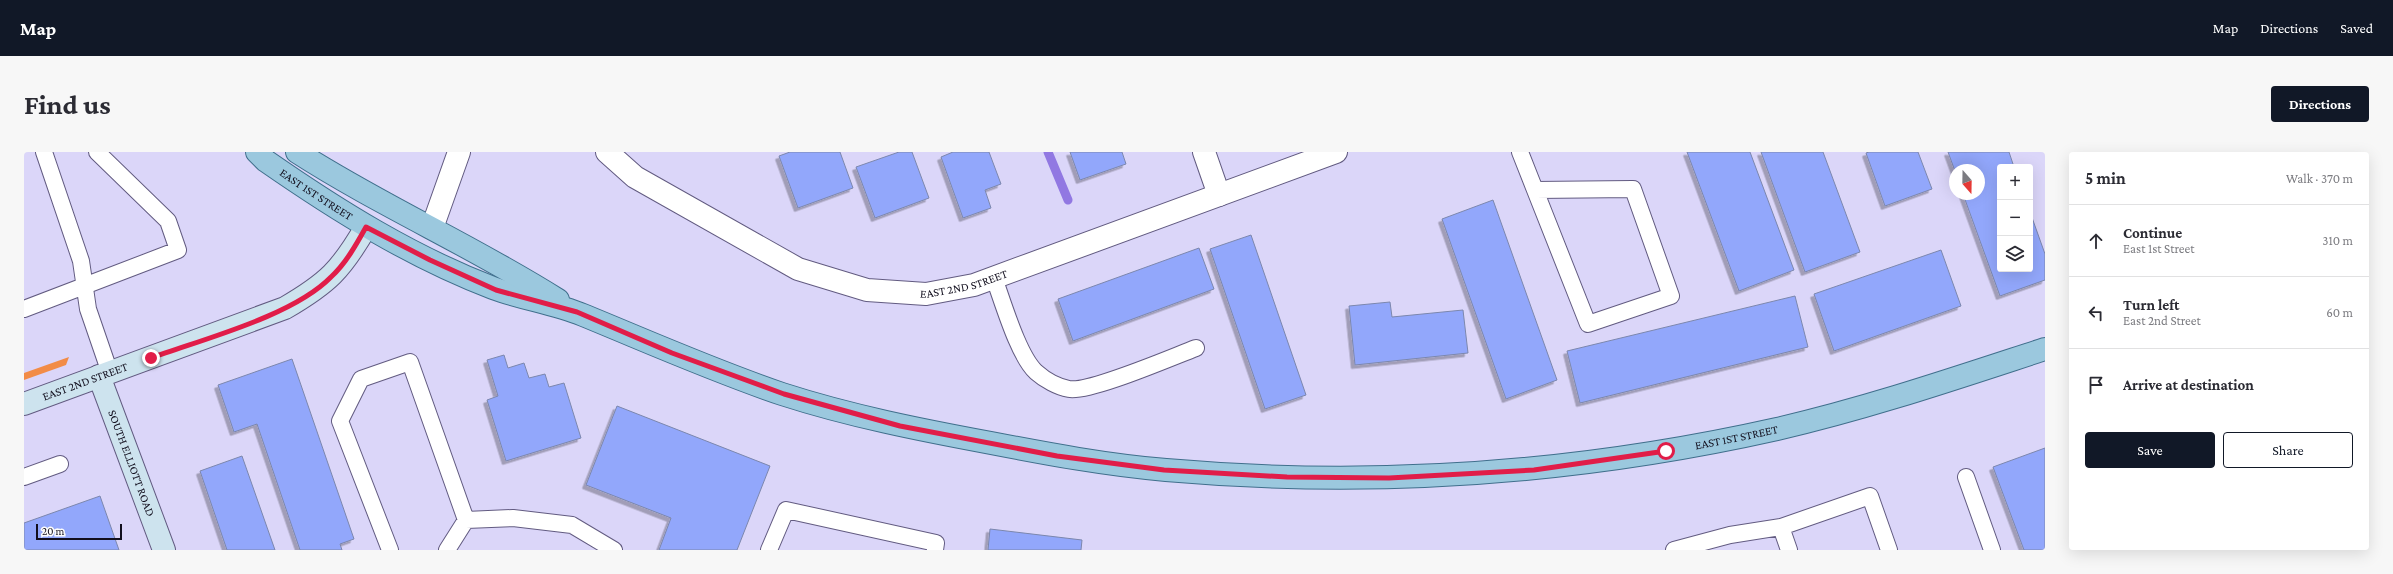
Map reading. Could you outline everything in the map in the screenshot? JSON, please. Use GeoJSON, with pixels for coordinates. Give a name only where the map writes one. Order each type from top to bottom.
{"type":"FeatureCollection","features":[{"type":"Feature","properties":{"kind":"main road","name":"EAST 1ST STREET"},"geometry":{"type":"LineString","coordinates":[[257,152],[272,166],[366,227],[430,260],[496,290],[577,312],[672,353],[784,394],[900,426],[1057,456],[1148,468],[1287,477],[1389,478],[1534,470],[1666,451],[1778,428],[1904,396],[2045,349]]}},
{"type":"Feature","properties":{"kind":"main road","name":"EAST 1ST STREET"},"geometry":{"type":"LineString","coordinates":[[297,152],[380,202],[508,268],[577,312]]}},
{"type":"Feature","properties":{"kind":"street"},"geometry":{"type":"LineString","coordinates":[[432,228],[459,152]]}},
{"type":"Feature","properties":{"kind":"street","name":"EAST 2ND STREET"},"geometry":{"type":"LineString","coordinates":[[607,152],[635,177],[798,269],[867,290],[926,294],[974,285],[1336,152]]}},
{"type":"Feature","properties":{"kind":"street"},"geometry":{"type":"LineString","coordinates":[[1204,152],[1219,195]]}},
{"type":"Feature","properties":{"kind":"street","name":"EAST 2ND STREET"},"geometry":{"type":"LineString","coordinates":[[24,404],[261,318],[297,301],[331,278],[348,256],[366,227]]}},
{"type":"Feature","properties":{"kind":"street","name":"SOUTH ELLIOTT ROAD"},"geometry":{"type":"LineString","coordinates":[[105,374],[164,550]]}},
{"type":"Feature","properties":{"kind":"lane"},"geometry":{"type":"LineString","coordinates":[[44,152],[81,261],[88,309],[105,374]]}},
{"type":"Feature","properties":{"kind":"lane"},"geometry":{"type":"LineString","coordinates":[[24,309],[178,250],[168,221],[97,152]]}},
{"type":"Feature","properties":{"kind":"lane"},"geometry":{"type":"LineString","coordinates":[[1520,152],[1535,190],[1588,324],[1671,296],[1633,189],[1535,190]]}},
{"type":"Feature","properties":{"kind":"lane"},"geometry":{"type":"LineString","coordinates":[[994,278],[1020,345],[1036,372],[1052,383],[1069,390],[1091,388],[1196,348]]}},
{"type":"Feature","properties":{"kind":"lane"},"geometry":{"type":"LineString","coordinates":[[390,550],[340,421],[361,379],[410,362],[466,520]]}},
{"type":"Feature","properties":{"kind":"lane"},"geometry":{"type":"LineString","coordinates":[[24,477],[60,464]]}},
{"type":"Feature","properties":{"kind":"lane"},"geometry":{"type":"LineString","coordinates":[[1966,477],[1992,550]]}},
{"type":"Feature","properties":{"kind":"lane"},"geometry":{"type":"LineString","coordinates":[[1674,550],[1730,535],[1781,527],[1870,496],[1889,550]]}},
{"type":"Feature","properties":{"kind":"lane"},"geometry":{"type":"LineString","coordinates":[[769,550],[786,510],[936,542],[935,550]]}},
{"type":"Feature","properties":{"kind":"lane"},"geometry":{"type":"LineString","coordinates":[[466,520],[513,518],[572,525],[614,550]]}},
{"type":"Feature","properties":{"kind":"lane"},"geometry":{"type":"LineString","coordinates":[[447,550],[466,520]]}},
{"type":"Feature","properties":{"kind":"lane"},"geometry":{"type":"LineString","coordinates":[[1781,527],[1789,550]]}},
{"type":"Feature","properties":{"kind":"shaded area"},"geometry":{"type":"Polygon","coordinates":[[[69,357],[66,365],[24,380],[24,373],[69,357]]]}},
{"type":"Feature","properties":{"kind":"building"},"geometry":{"type":"Polygon","coordinates":[[[790,152],[840,152],[853,188],[798,208],[779,156],[790,152]]]}},
{"type":"Feature","properties":{"kind":"building"},"geometry":{"type":"Polygon","coordinates":[[[899,152],[912,152],[929,198],[875,218],[856,167],[899,152]]]}},
{"type":"Feature","properties":{"kind":"building"},"geometry":{"type":"Polygon","coordinates":[[[953,152],[989,152],[1001,184],[985,190],[991,208],[963,218],[941,157],[953,152]]]}},
{"type":"Feature","properties":{"kind":"building"},"geometry":{"type":"Polygon","coordinates":[[[1070,152],[1122,152],[1126,164],[1080,180],[1070,152]]]}},
{"type":"Feature","properties":{"kind":"building"},"geometry":{"type":"Polygon","coordinates":[[[1687,152],[1750,152],[1794,270],[1739,291],[1687,152]]]}},
{"type":"Feature","properties":{"kind":"building"},"geometry":{"type":"Polygon","coordinates":[[[1761,152],[1823,152],[1860,252],[1805,272],[1761,152]]]}},
{"type":"Feature","properties":{"kind":"building"},"geometry":{"type":"Polygon","coordinates":[[[1918,152],[1932,189],[1885,206],[1866,153],[1918,152]]]}},
{"type":"Feature","properties":{"kind":"building"},"geometry":{"type":"Polygon","coordinates":[[[1948,152],[2009,152],[2013,164],[1997,164],[1997,272],[2033,272],[2033,220],[2045,254],[2045,280],[2000,296],[1965,200],[1985,200],[1985,164],[1952,164],[1948,152]]]}},
{"type":"Feature","properties":{"kind":"building"},"geometry":{"type":"Polygon","coordinates":[[[1493,200],[1557,380],[1506,399],[1442,219],[1493,200]]]}},
{"type":"Feature","properties":{"kind":"building"},"geometry":{"type":"Polygon","coordinates":[[[1251,235],[1306,395],[1265,409],[1210,249],[1251,235]]]}},
{"type":"Feature","properties":{"kind":"building"},"geometry":{"type":"Polygon","coordinates":[[[1199,248],[1214,289],[1073,341],[1058,299],[1199,248]]]}},
{"type":"Feature","properties":{"kind":"building"},"geometry":{"type":"Polygon","coordinates":[[[1941,250],[1961,306],[1834,351],[1814,294],[1941,250]]]}},
{"type":"Feature","properties":{"kind":"building"},"geometry":{"type":"Polygon","coordinates":[[[1795,296],[1808,347],[1580,403],[1567,351],[1795,296]]]}},
{"type":"Feature","properties":{"kind":"building"},"geometry":{"type":"Polygon","coordinates":[[[1390,302],[1392,317],[1463,310],[1468,353],[1355,365],[1349,306],[1390,302]]]}},
{"type":"Feature","properties":{"kind":"building"},"geometry":{"type":"Polygon","coordinates":[[[504,355],[508,368],[524,363],[529,378],[545,374],[549,387],[564,383],[581,438],[506,461],[487,400],[498,396],[487,360],[504,355]]]}},
{"type":"Feature","properties":{"kind":"building"},"geometry":{"type":"Polygon","coordinates":[[[292,359],[354,539],[340,544],[342,550],[300,550],[257,424],[234,432],[218,385],[292,359]]]}},
{"type":"Feature","properties":{"kind":"building"},"geometry":{"type":"Polygon","coordinates":[[[617,406],[770,466],[737,550],[659,550],[671,518],[586,485],[617,406]]]}},
{"type":"Feature","properties":{"kind":"building"},"geometry":{"type":"Polygon","coordinates":[[[2045,448],[2045,550],[2024,550],[1993,467],[2045,448]]]}},
{"type":"Feature","properties":{"kind":"building"},"geometry":{"type":"Polygon","coordinates":[[[242,456],[275,550],[227,550],[200,471],[242,456]]]}},
{"type":"Feature","properties":{"kind":"building"},"geometry":{"type":"Polygon","coordinates":[[[100,496],[119,550],[24,550],[24,523],[100,496]]]}},
{"type":"Feature","properties":{"kind":"building"},"geometry":{"type":"Polygon","coordinates":[[[990,529],[1082,540],[1081,550],[988,550],[990,529]]]}},
{"type":"Feature","properties":{"kind":"waterway"},"geometry":{"type":"LineString","coordinates":[[1048,152],[1068,200]]}},
{"type":"Feature","properties":{"kind":"route"},"geometry":{"type":"LineString","coordinates":[[151,358],[261,318],[285,308],[310,294],[331,278],[348,256],[366,227],[430,260],[496,290],[577,312],[672,353],[784,394],[900,426],[1057,456],[1164,470],[1287,477],[1389,478],[1534,470],[1666,451]]}}]}
